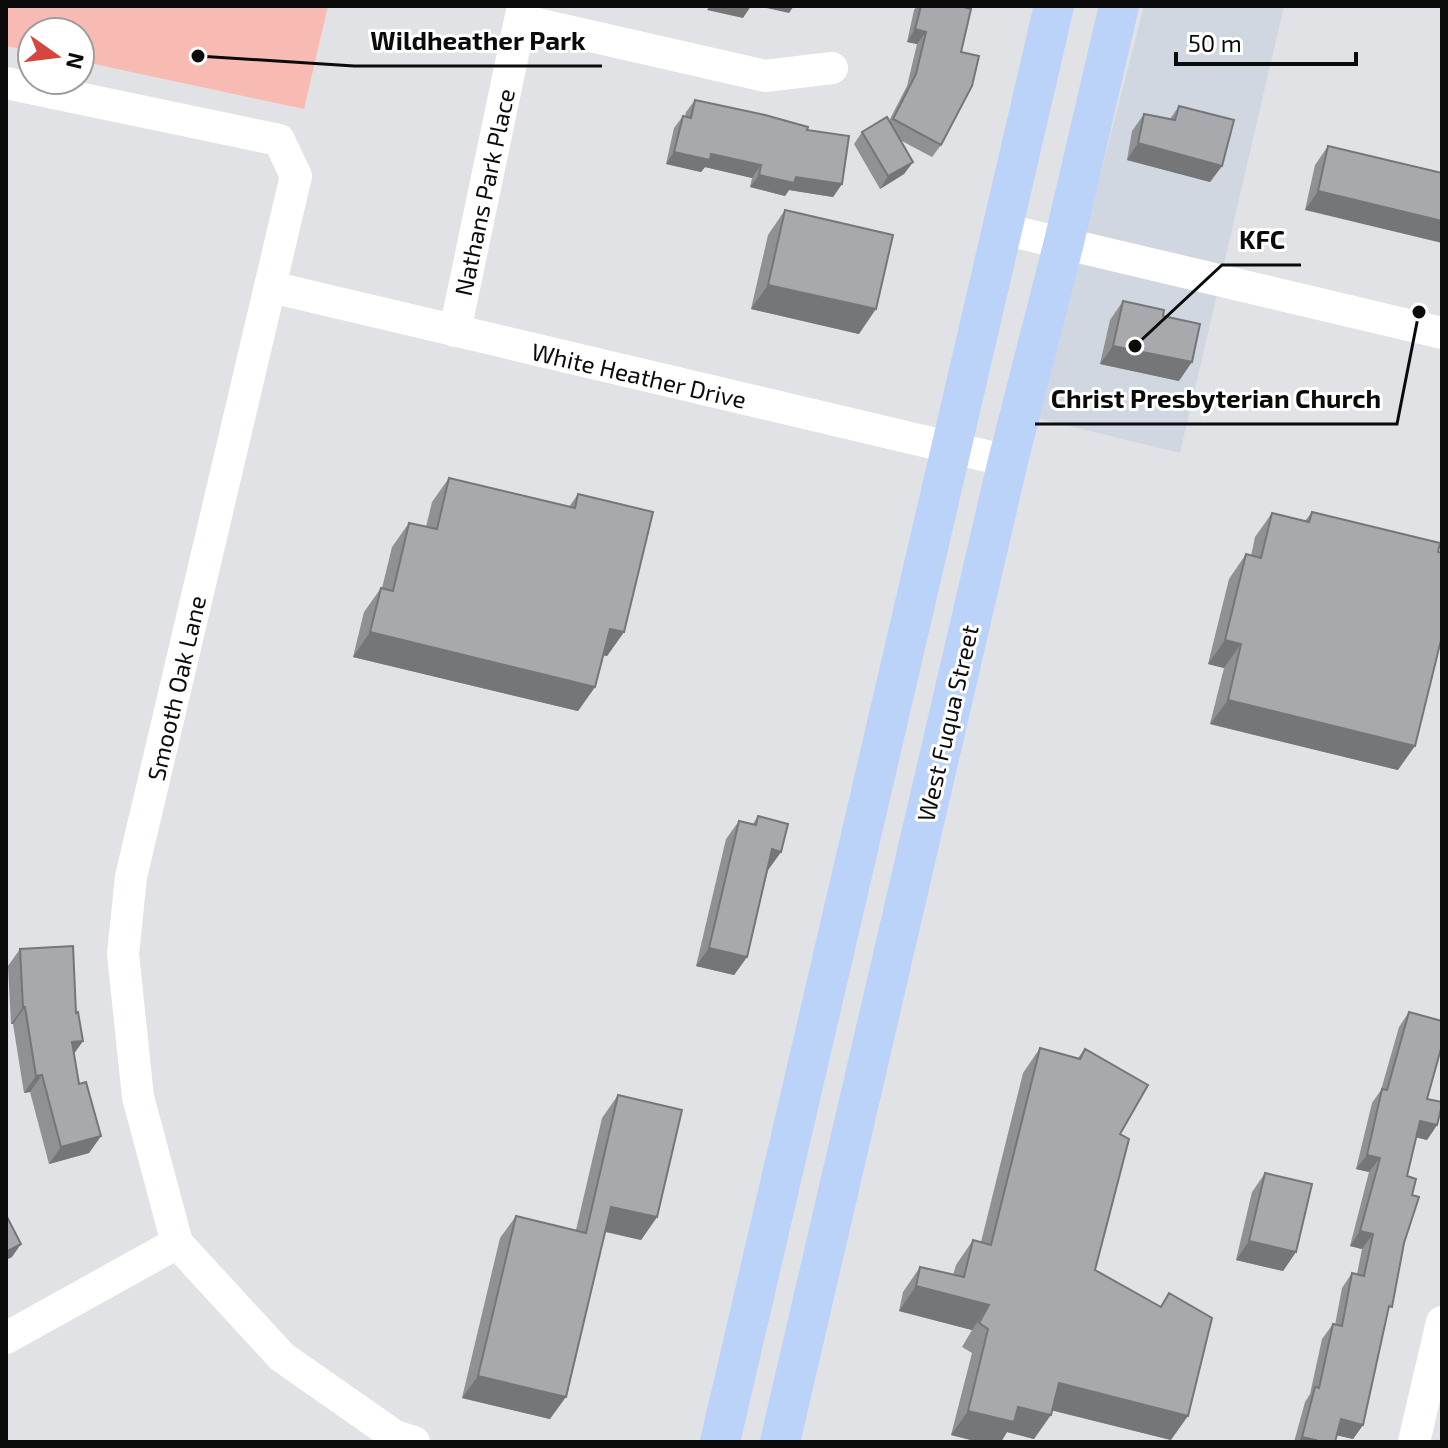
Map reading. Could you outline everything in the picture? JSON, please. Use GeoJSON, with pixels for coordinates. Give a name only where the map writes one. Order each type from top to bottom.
{"type":"FeatureCollection","features":[{"type":"Feature","properties":{"kind":"main road"},"geometry":{"type":"LineString","coordinates":[[720,1442],[1054,6]]}},
{"type":"Feature","properties":{"kind":"main road","name":"West Fuqua Street"},"geometry":{"type":"LineString","coordinates":[[780,1442],[1008,461],[1064,242],[1119,6]]}},
{"type":"Feature","properties":{"kind":"main road"},"geometry":{"type":"LineString","coordinates":[[878,761],[935,773]]}},
{"type":"Feature","properties":{"kind":"main road"},"geometry":{"type":"LineString","coordinates":[[789,1149],[847,1160]]}},
{"type":"Feature","properties":{"kind":"street"},"geometry":{"type":"LineString","coordinates":[[522,13],[765,76],[832,68]]}},
{"type":"Feature","properties":{"kind":"street","name":"Nathans Park Place"},"geometry":{"type":"LineString","coordinates":[[455,331],[522,13]]}},
{"type":"Feature","properties":{"kind":"street","name":"Smooth Oak Lane"},"geometry":{"type":"LineString","coordinates":[[6,83],[279,140],[296,176],[131,877],[123,954],[138,1097],[177,1243]]}},
{"type":"Feature","properties":{"kind":"street"},"geometry":{"type":"LineString","coordinates":[[1003,229],[1442,333]]}},
{"type":"Feature","properties":{"kind":"street","name":"White Heather Drive"},"geometry":{"type":"LineString","coordinates":[[271,287],[1008,461]]}},
{"type":"Feature","properties":{"kind":"street"},"geometry":{"type":"LineString","coordinates":[[6,1338],[177,1243],[282,1357],[395,1436],[414,1442]]}},
{"type":"Feature","properties":{"kind":"street"},"geometry":{"type":"LineString","coordinates":[[1414,1442],[1442,1322]]}},
{"type":"Feature","properties":{"kind":"shaded area"},"geometry":{"type":"Polygon","coordinates":[[[6,6],[328,6],[304,109],[96,64],[96,16],[16,16],[16,48],[6,46],[6,6]]]}},
{"type":"Feature","properties":{"kind":"shaded area"},"geometry":{"type":"Polygon","coordinates":[[[1144,6],[1284,6],[1180,453],[1037,418],[1144,6]]]}},
{"type":"Feature","properties":{"kind":"building"},"geometry":{"type":"Polygon","coordinates":[[[921,6],[971,9],[961,52],[979,56],[972,86],[941,145],[893,119],[916,74],[926,32],[915,29],[921,6]]]}},
{"type":"Feature","properties":{"kind":"building"},"geometry":{"type":"Polygon","coordinates":[[[695,100],[765,115],[808,127],[807,130],[849,136],[842,184],[796,177],[794,183],[759,175],[761,165],[711,154],[710,160],[674,152],[683,116],[691,118],[695,100]]]}},
{"type":"Feature","properties":{"kind":"building"},"geometry":{"type":"Polygon","coordinates":[[[1179,106],[1234,120],[1222,166],[1138,143],[1144,114],[1175,120],[1179,106]]]}},
{"type":"Feature","properties":{"kind":"building"},"geometry":{"type":"Polygon","coordinates":[[[887,117],[913,162],[888,176],[862,132],[887,117]]]}},
{"type":"Feature","properties":{"kind":"building"},"geometry":{"type":"Polygon","coordinates":[[[1328,146],[1442,173],[1442,221],[1318,191],[1328,146]]]}},
{"type":"Feature","properties":{"kind":"building"},"geometry":{"type":"Polygon","coordinates":[[[785,210],[893,235],[876,309],[768,285],[785,210]]]}},
{"type":"Feature","properties":{"kind":"building"},"geometry":{"type":"Polygon","coordinates":[[[1123,301],[1164,310],[1163,316],[1200,324],[1192,362],[1113,346],[1123,301]]]}},
{"type":"Feature","properties":{"kind":"building"},"geometry":{"type":"Polygon","coordinates":[[[449,478],[575,508],[578,494],[653,512],[624,632],[610,629],[595,687],[370,632],[381,588],[393,591],[409,523],[437,529],[449,478]]]}},
{"type":"Feature","properties":{"kind":"building"},"geometry":{"type":"Polygon","coordinates":[[[1312,512],[1440,543],[1442,636],[1415,746],[1228,700],[1241,644],[1225,640],[1246,554],[1261,558],[1272,513],[1309,522],[1312,512]]]}},
{"type":"Feature","properties":{"kind":"building"},"geometry":{"type":"Polygon","coordinates":[[[758,816],[788,824],[781,852],[772,849],[747,957],[709,948],[739,821],[756,825],[758,816]]]}},
{"type":"Feature","properties":{"kind":"building"},"geometry":{"type":"Polygon","coordinates":[[[73,946],[76,1013],[83,1041],[72,1042],[79,1084],[86,1082],[101,1136],[61,1147],[42,1075],[36,1076],[23,1007],[20,949],[73,946]]]}},
{"type":"Feature","properties":{"kind":"building"},"geometry":{"type":"Polygon","coordinates":[[[1409,1012],[1442,1021],[1442,1045],[1427,1099],[1442,1102],[1442,1105],[1437,1125],[1420,1121],[1407,1176],[1416,1179],[1412,1195],[1419,1197],[1404,1243],[1363,1425],[1341,1419],[1335,1442],[1316,1442],[1302,1437],[1315,1387],[1319,1388],[1333,1324],[1342,1326],[1352,1273],[1364,1276],[1373,1234],[1360,1231],[1380,1158],[1367,1155],[1382,1089],[1387,1090],[1409,1012]]]}},
{"type":"Feature","properties":{"kind":"building"},"geometry":{"type":"Polygon","coordinates":[[[1040,1048],[1080,1059],[1085,1049],[1148,1085],[1120,1134],[1129,1139],[1095,1270],[1161,1307],[1169,1293],[1212,1318],[1188,1416],[1059,1383],[1051,1415],[1018,1407],[1014,1422],[968,1411],[988,1329],[979,1323],[989,1305],[916,1286],[920,1267],[964,1277],[973,1240],[991,1245],[1040,1048]]]}},
{"type":"Feature","properties":{"kind":"building"},"geometry":{"type":"Polygon","coordinates":[[[618,1095],[682,1110],[657,1217],[611,1207],[566,1397],[478,1376],[516,1216],[586,1233],[618,1095]]]}},
{"type":"Feature","properties":{"kind":"building"},"geometry":{"type":"Polygon","coordinates":[[[1265,1173],[1312,1184],[1296,1252],[1249,1241],[1265,1173]]]}},
{"type":"Feature","properties":{"kind":"building"},"geometry":{"type":"Polygon","coordinates":[[[6,1215],[21,1244],[6,1252],[6,1215]]]}},
{"type":"Feature","properties":{"kind":"place","name":"Wildheather Park"},"geometry":{"type":"Point","coordinates":[198,56]}},
{"type":"Feature","properties":{"kind":"place","name":"Christ Presbyterian Church"},"geometry":{"type":"Point","coordinates":[1419,312]}},
{"type":"Feature","properties":{"kind":"place","name":"KFC"},"geometry":{"type":"Point","coordinates":[1135,346]}}]}
